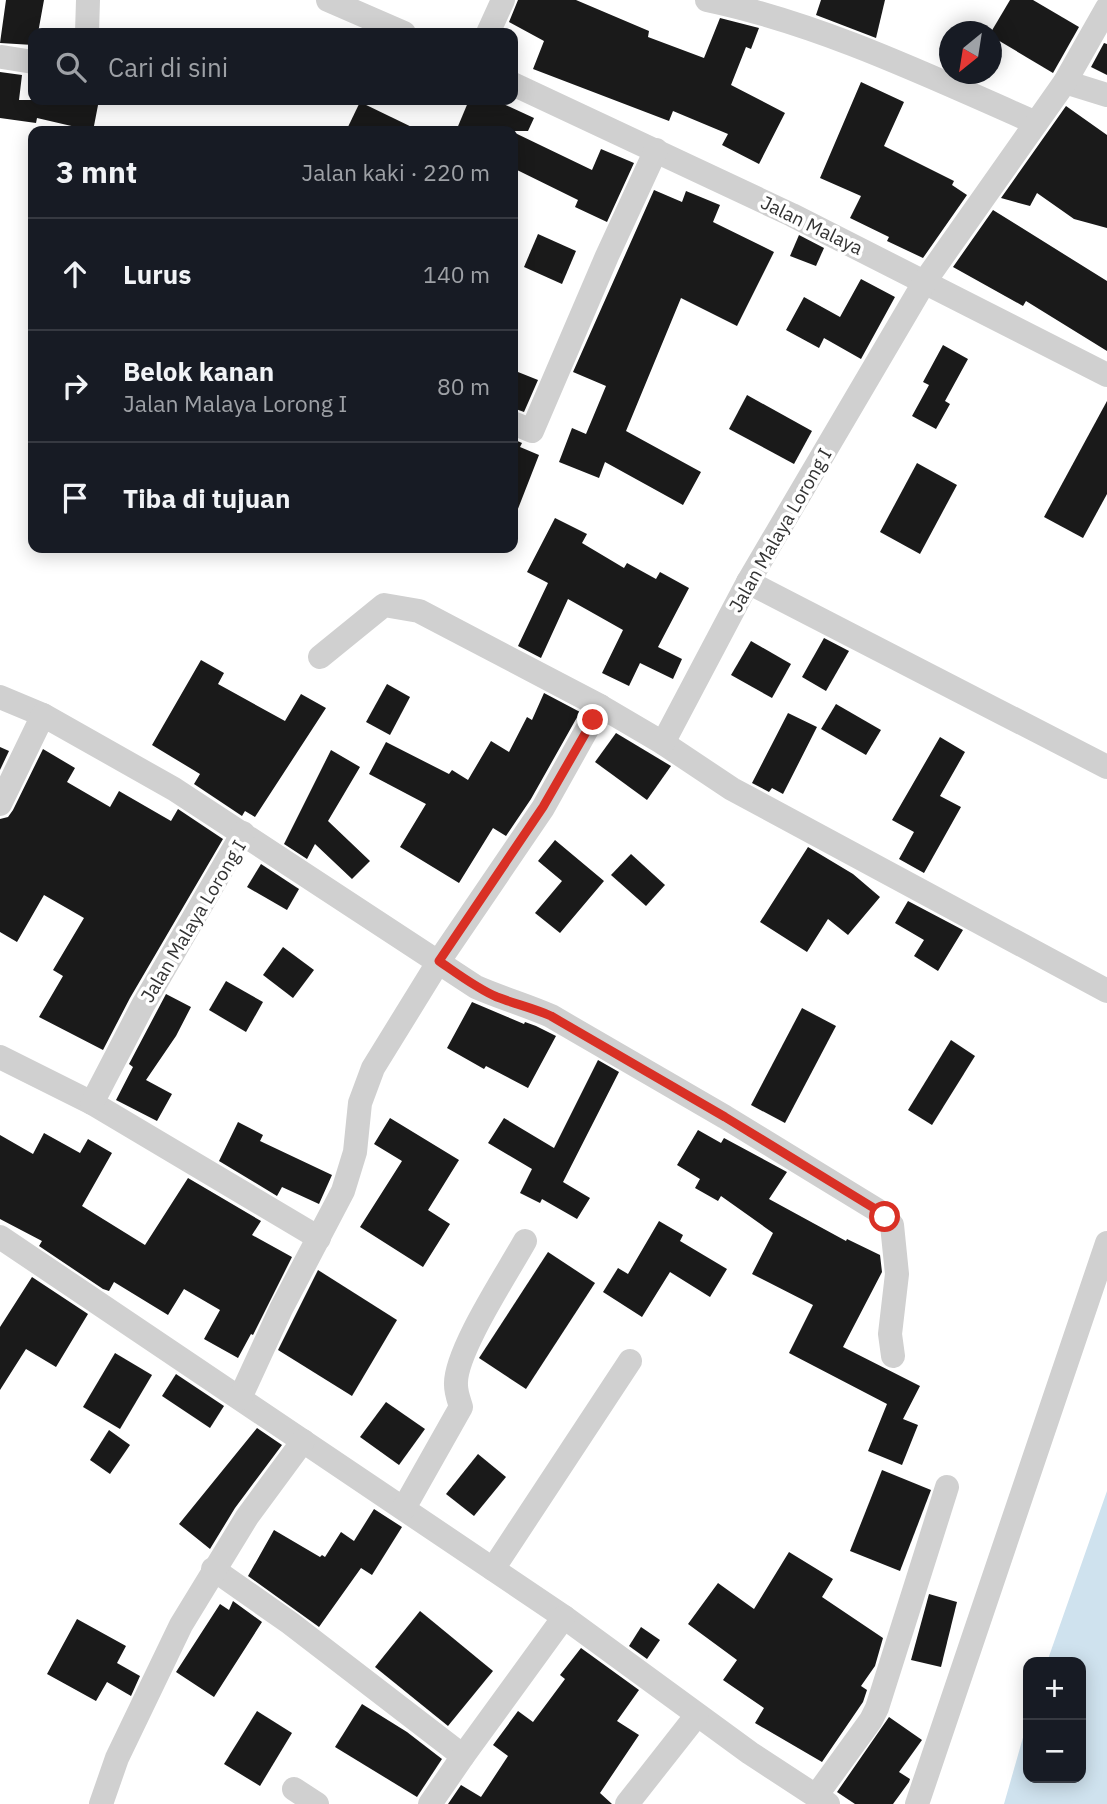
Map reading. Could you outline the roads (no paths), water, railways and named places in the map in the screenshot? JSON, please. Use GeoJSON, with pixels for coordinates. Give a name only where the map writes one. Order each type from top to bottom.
{"type":"FeatureCollection","features":[{"type":"Feature","properties":{"kind":"street"},"geometry":{"type":"LineString","coordinates":[[87,28],[88,0]]}},
{"type":"Feature","properties":{"kind":"street"},"geometry":{"type":"LineString","coordinates":[[328,0],[392,28]]}},
{"type":"Feature","properties":{"kind":"street"},"geometry":{"type":"LineString","coordinates":[[490,28],[503,0]]}},
{"type":"Feature","properties":{"kind":"street"},"geometry":{"type":"LineString","coordinates":[[707,0],[748,9],[802,26],[912,69],[1037,123]]}},
{"type":"Feature","properties":{"kind":"street","name":"Jalan Malaya Lorong I"},"geometry":{"type":"LineString","coordinates":[[663,743],[748,582],[925,281],[1065,82],[1107,8]]}},
{"type":"Feature","properties":{"kind":"street"},"geometry":{"type":"LineString","coordinates":[[2,57],[28,61]]}},
{"type":"Feature","properties":{"kind":"street"},"geometry":{"type":"LineString","coordinates":[[1065,82],[1107,95]]}},
{"type":"Feature","properties":{"kind":"street","name":"Jalan Malaya"},"geometry":{"type":"LineString","coordinates":[[518,86],[925,281],[1107,375]]}},
{"type":"Feature","properties":{"kind":"street"},"geometry":{"type":"LineString","coordinates":[[518,425],[533,430],[607,256],[656,150]]}},
{"type":"Feature","properties":{"kind":"street"},"geometry":{"type":"LineString","coordinates":[[748,582],[1107,767]]}},
{"type":"Feature","properties":{"kind":"street"},"geometry":{"type":"LineString","coordinates":[[320,657],[384,605],[419,611],[600,706],[663,743],[732,789],[1107,991]]}},
{"type":"Feature","properties":{"kind":"street"},"geometry":{"type":"LineString","coordinates":[[0,697],[43,715],[174,789],[243,833]]}},
{"type":"Feature","properties":{"kind":"street"},"geometry":{"type":"LineString","coordinates":[[240,1398],[281,1309],[343,1191],[355,1152],[360,1103],[373,1068],[439,961],[543,807],[600,706]]}},
{"type":"Feature","properties":{"kind":"street"},"geometry":{"type":"LineString","coordinates":[[0,804],[43,715]]}},
{"type":"Feature","properties":{"kind":"street","name":"Jalan Malaya Lorong I"},"geometry":{"type":"LineString","coordinates":[[92,1103],[143,1005],[243,833],[476,987],[551,1016],[725,1117],[877,1210],[892,1225],[897,1274],[890,1334],[893,1356]]}},
{"type":"Feature","properties":{"kind":"street"},"geometry":{"type":"LineString","coordinates":[[0,1057],[92,1103],[319,1238]]}},
{"type":"Feature","properties":{"kind":"street"},"geometry":{"type":"LineString","coordinates":[[0,1237],[494,1569],[750,1753],[822,1800],[877,1708],[947,1487]]}},
{"type":"Feature","properties":{"kind":"street"},"geometry":{"type":"LineString","coordinates":[[404,1508],[461,1407],[456,1385],[458,1372],[476,1326],[525,1241]]}},
{"type":"Feature","properties":{"kind":"street"},"geometry":{"type":"LineString","coordinates":[[918,1804],[1107,1243]]}},
{"type":"Feature","properties":{"kind":"street"},"geometry":{"type":"LineString","coordinates":[[494,1569],[630,1361]]}},
{"type":"Feature","properties":{"kind":"street"},"geometry":{"type":"LineString","coordinates":[[101,1804],[117,1758],[160,1665],[213,1569],[303,1441]]}},
{"type":"Feature","properties":{"kind":"street"},"geometry":{"type":"LineString","coordinates":[[213,1569],[290,1623],[463,1756]]}},
{"type":"Feature","properties":{"kind":"street"},"geometry":{"type":"LineString","coordinates":[[430,1804],[564,1617]]}},
{"type":"Feature","properties":{"kind":"street"},"geometry":{"type":"LineString","coordinates":[[627,1804],[697,1715]]}},
{"type":"Feature","properties":{"kind":"street"},"geometry":{"type":"LineString","coordinates":[[295,1789],[317,1804]]}},
{"type":"Feature","properties":{"kind":"water"},"geometry":{"type":"Polygon","coordinates":[[[1107,1491],[1107,1804],[1004,1804],[1023,1738],[1023,1783],[1086,1783],[1086,1657],[1049,1657],[1107,1491]]]}}]}
